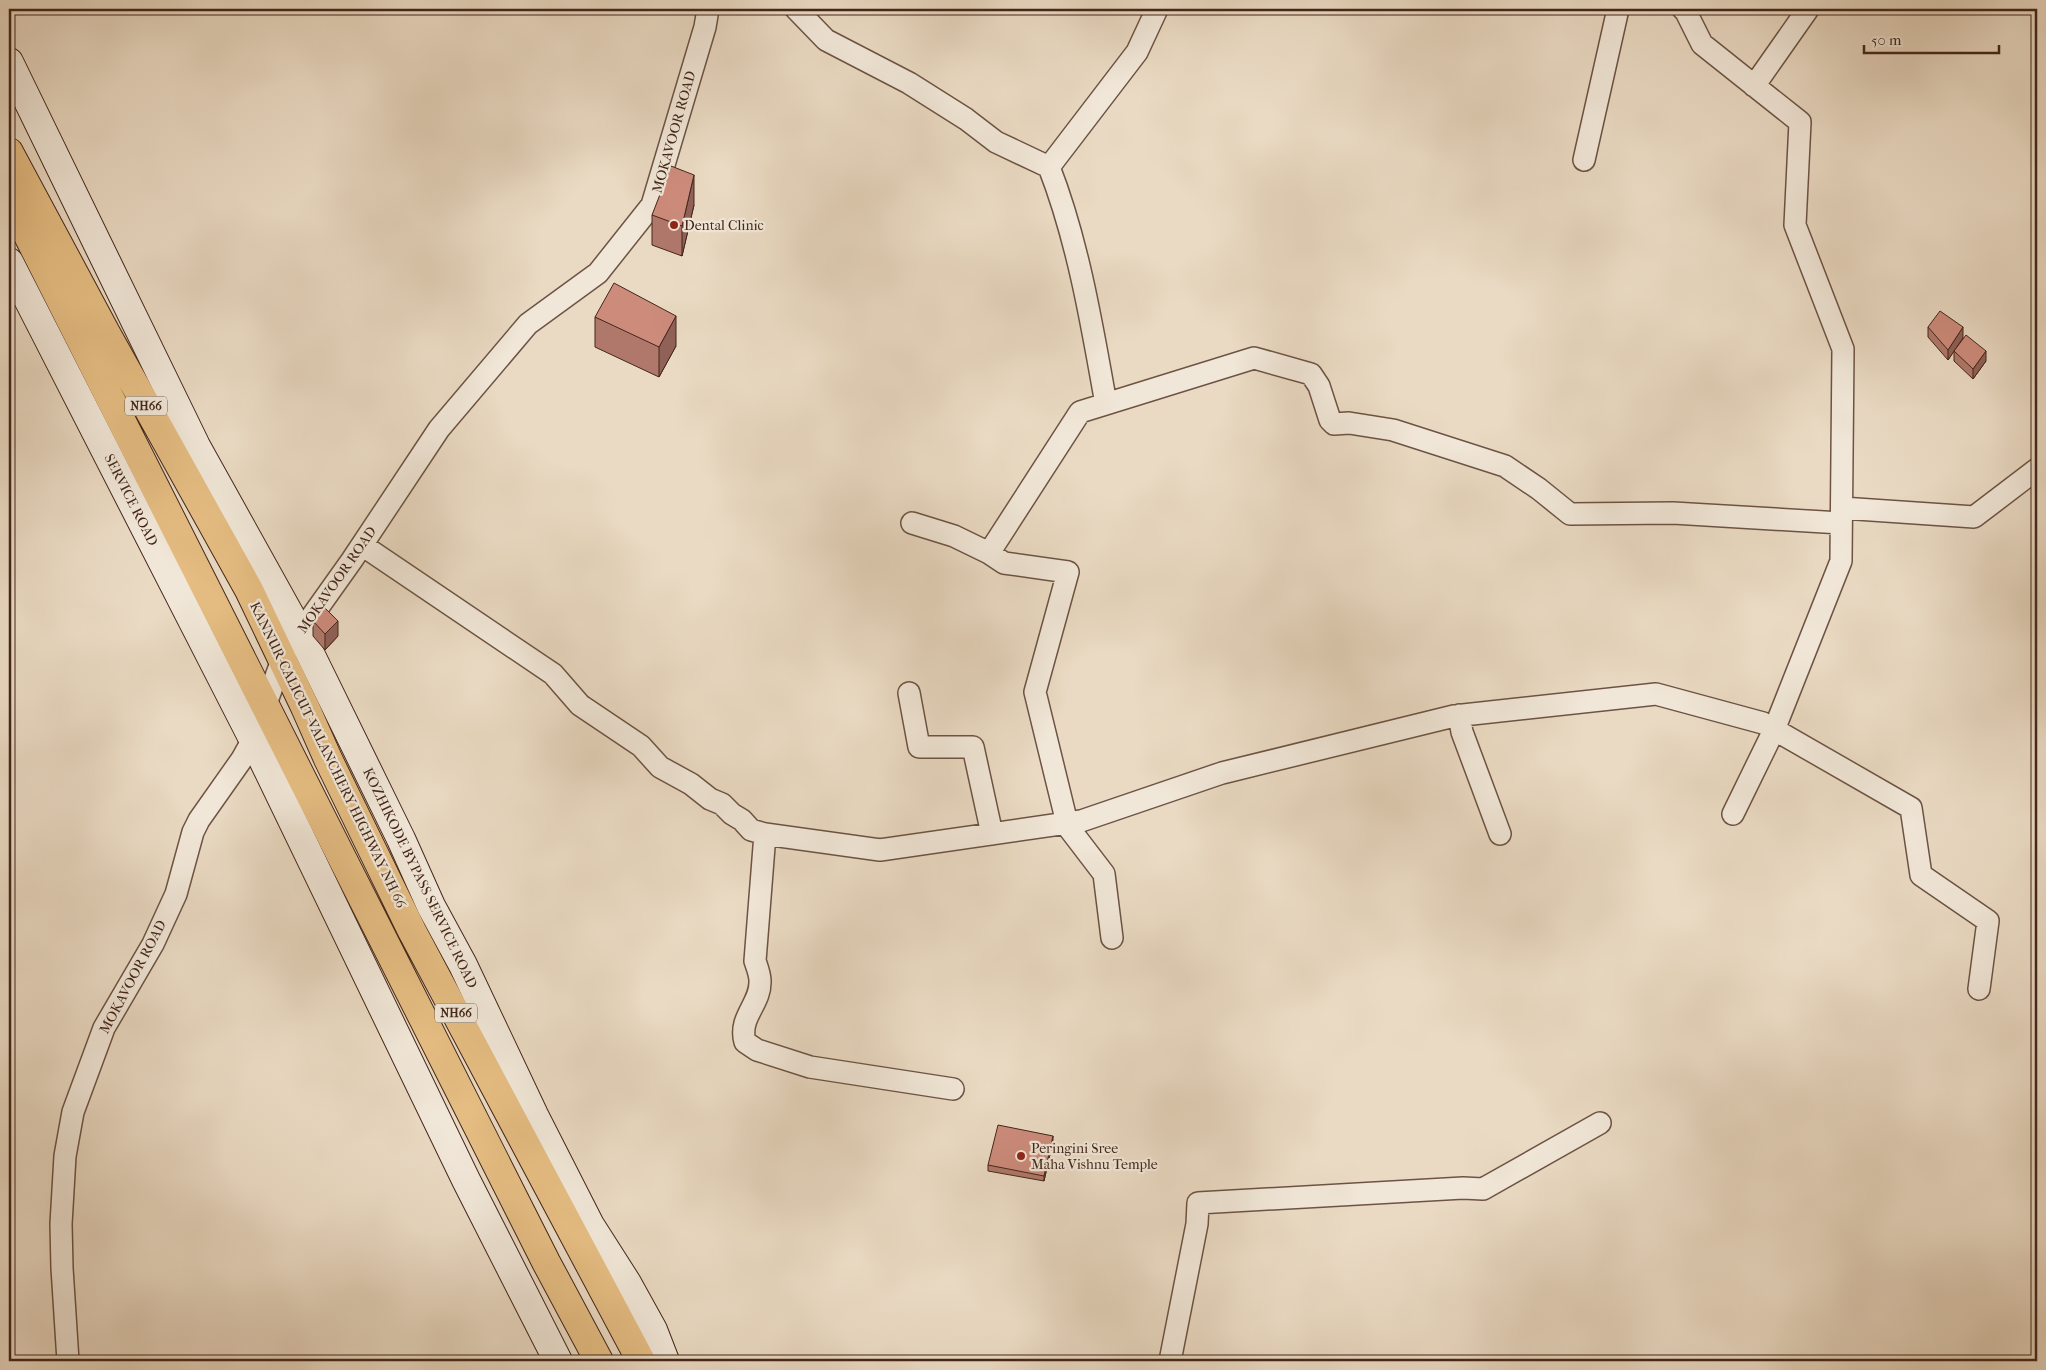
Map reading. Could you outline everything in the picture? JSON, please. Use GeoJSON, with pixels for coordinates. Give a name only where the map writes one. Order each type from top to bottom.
{"type":"FeatureCollection","features":[{"type":"Feature","properties":{"kind":"highway","name":"KANNUR-CALICUT-VALANCHERY HIGHWAY NH 66"},"geometry":{"type":"LineString","coordinates":[[9,152],[106,333],[249,590],[328,759],[412,931],[641,1361]]}},
{"type":"Feature","properties":{"kind":"highway"},"geometry":{"type":"LineString","coordinates":[[9,198],[546,1262],[599,1361]]}},
{"type":"Feature","properties":{"kind":"street","name":"MOKAVOOR ROAD"},"geometry":{"type":"LineString","coordinates":[[68,1361],[61,1224],[65,1156],[73,1112],[104,1028],[153,944],[176,894],[193,832],[199,820],[254,739],[282,660],[362,545],[439,429],[528,324],[598,273],[652,205],[705,28],[708,9]]}},
{"type":"Feature","properties":{"kind":"street"},"geometry":{"type":"LineString","coordinates":[[796,9],[826,40],[909,83],[966,119],[996,142],[1049,167],[1059,192],[1090,313],[1106,404]]}},
{"type":"Feature","properties":{"kind":"street"},"geometry":{"type":"LineString","coordinates":[[1049,167],[1137,52],[1157,9]]}},
{"type":"Feature","properties":{"kind":"street"},"geometry":{"type":"LineString","coordinates":[[1584,160],[1618,9]]}},
{"type":"Feature","properties":{"kind":"street"},"geometry":{"type":"LineString","coordinates":[[1683,9],[1702,44],[1800,122],[1795,224],[1843,349],[1841,561],[1774,730],[1734,814]]}},
{"type":"Feature","properties":{"kind":"street"},"geometry":{"type":"LineString","coordinates":[[1754,86],[1808,9]]}},
{"type":"Feature","properties":{"kind":"street","name":"KOZHIKODE BYPASS SERVICE ROAD"},"geometry":{"type":"LineString","coordinates":[[9,62],[196,446],[300,633],[401,839],[430,906],[463,965],[534,1115],[590,1225],[653,1330],[664,1361]]}},
{"type":"Feature","properties":{"kind":"street","name":"SERVICE ROAD"},"geometry":{"type":"LineString","coordinates":[[9,262],[254,739],[466,1180],[558,1361]]}},
{"type":"Feature","properties":{"kind":"street"},"geometry":{"type":"LineString","coordinates":[[989,553],[1080,412],[1254,358],[1311,374],[1319,386],[1330,420],[1334,424],[1349,423],[1393,430],[1506,466],[1570,514],[1674,513],[1974,516],[2037,469]]}},
{"type":"Feature","properties":{"kind":"street"},"geometry":{"type":"LineString","coordinates":[[912,523],[954,536],[1004,562],[1068,572],[1035,692],[1066,823],[1104,874],[1112,938]]}},
{"type":"Feature","properties":{"kind":"street"},"geometry":{"type":"LineString","coordinates":[[362,545],[553,674],[580,705],[636,742],[660,767],[691,784],[710,799],[722,804],[751,830],[765,834],[880,850],[1081,821],[1222,773],[1459,715],[1656,694],[1763,724],[1911,808],[1921,875],[1988,921],[1979,989]]}},
{"type":"Feature","properties":{"kind":"street"},"geometry":{"type":"LineString","coordinates":[[909,693],[919,747],[972,746],[992,834]]}},
{"type":"Feature","properties":{"kind":"street"},"geometry":{"type":"LineString","coordinates":[[1459,715],[1462,732],[1500,834]]}},
{"type":"Feature","properties":{"kind":"street"},"geometry":{"type":"LineString","coordinates":[[765,834],[755,961],[760,980],[753,1008],[744,1022],[742,1031],[745,1042],[757,1050],[810,1067],[953,1089]]}},
{"type":"Feature","properties":{"kind":"street"},"geometry":{"type":"LineString","coordinates":[[1170,1361],[1197,1224],[1198,1203],[1463,1188],[1483,1189],[1600,1123]]}},
{"type":"Feature","properties":{"kind":"building"},"geometry":{"type":"Polygon","coordinates":[[[671,166],[694,175],[682,226],[652,215],[671,166]]]}},
{"type":"Feature","properties":{"kind":"building"},"geometry":{"type":"Polygon","coordinates":[[[614,283],[676,316],[659,347],[595,317],[614,283]]]}},
{"type":"Feature","properties":{"kind":"building"},"geometry":{"type":"Polygon","coordinates":[[[1940,311],[1963,327],[1948,350],[1928,327],[1940,311]]]}},
{"type":"Feature","properties":{"kind":"building"},"geometry":{"type":"Polygon","coordinates":[[[1966,335],[1986,351],[1973,369],[1954,351],[1966,335]]]}},
{"type":"Feature","properties":{"kind":"building"},"geometry":{"type":"Polygon","coordinates":[[[322,605],[338,621],[325,634],[313,621],[322,605]]]}},
{"type":"Feature","properties":{"kind":"building","name":"Peringini Sree Maha Vishnu Temple"},"geometry":{"type":"Polygon","coordinates":[[[998,1125],[1053,1136],[1044,1176],[988,1165],[998,1125]]]}},
{"type":"Feature","properties":{"kind":"place","name":"Dental Clinic"},"geometry":{"type":"Point","coordinates":[674,225]}},
{"type":"Feature","properties":{"kind":"place","name":"Peringini Sree Maha Vishnu Temple"},"geometry":{"type":"Point","coordinates":[1021,1156]}}]}
